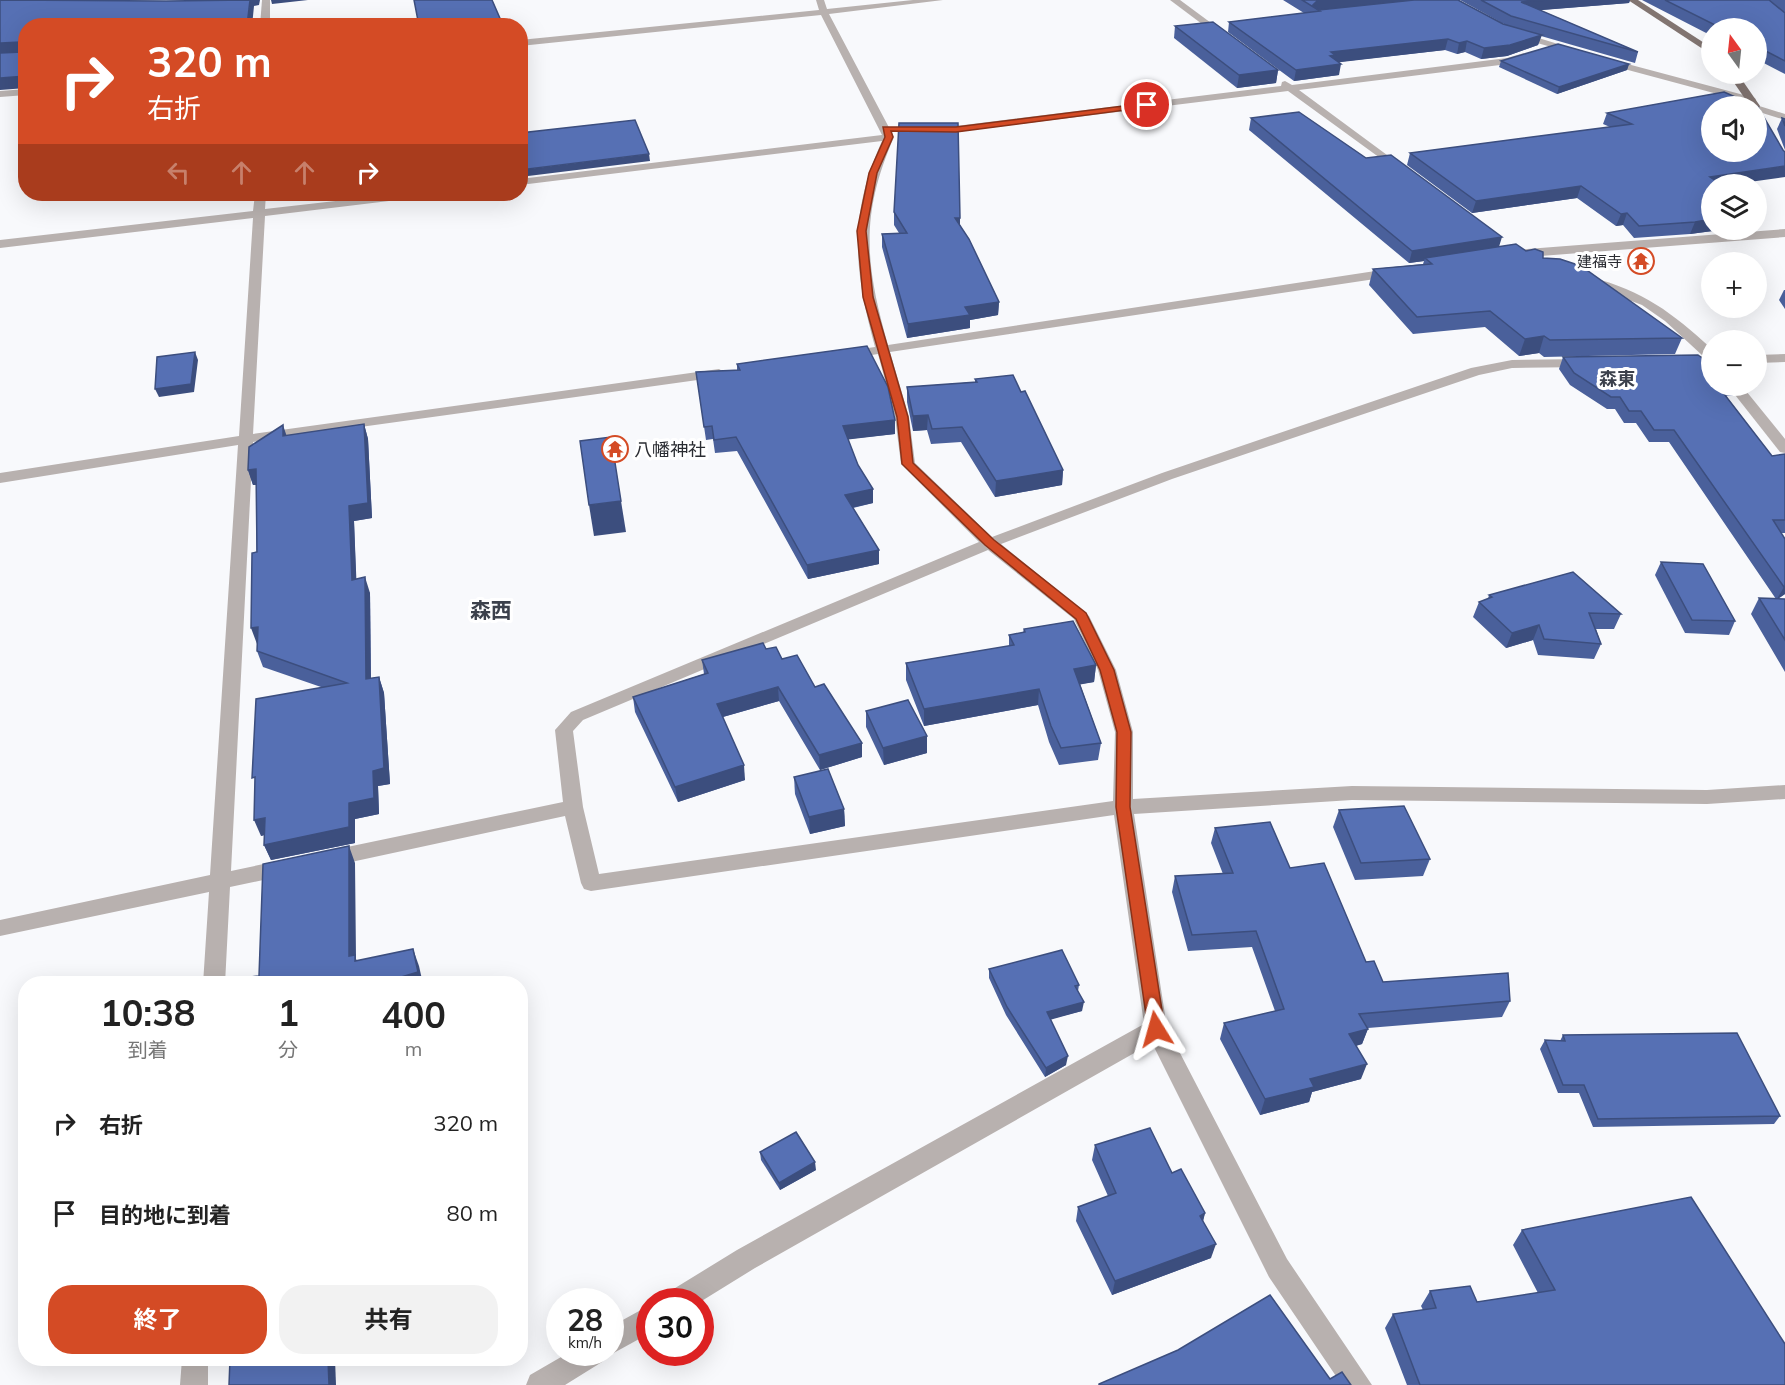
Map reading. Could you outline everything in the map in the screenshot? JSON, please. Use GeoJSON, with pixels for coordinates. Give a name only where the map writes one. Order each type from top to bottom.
{"type":"FeatureCollection","features":[{"type":"Feature","properties":{"kind":"main road"},"geometry":{"type":"LineString","coordinates":[[1632,0],[1701,45]]}},
{"type":"Feature","properties":{"kind":"street"},"geometry":{"type":"LineString","coordinates":[[265,18],[266,0]]}},
{"type":"Feature","properties":{"kind":"street"},"geometry":{"type":"LineString","coordinates":[[820,0],[824,12],[891,131]]}},
{"type":"Feature","properties":{"kind":"street"},"geometry":{"type":"LineString","coordinates":[[528,42],[939,0]]}},
{"type":"Feature","properties":{"kind":"street"},"geometry":{"type":"LineString","coordinates":[[1174,0],[1237,46]]}},
{"type":"Feature","properties":{"kind":"street"},"geometry":{"type":"LineString","coordinates":[[1503,30],[1722,96]]}},
{"type":"Feature","properties":{"kind":"street"},"geometry":{"type":"LineString","coordinates":[[921,129],[956,129],[1285,84],[1508,61],[1555,45]]}},
{"type":"Feature","properties":{"kind":"street"},"geometry":{"type":"LineString","coordinates":[[1285,84],[1413,179]]}},
{"type":"Feature","properties":{"kind":"street"},"geometry":{"type":"LineString","coordinates":[[0,94],[18,93]]}},
{"type":"Feature","properties":{"kind":"street"},"geometry":{"type":"LineString","coordinates":[[1767,110],[1785,117]]}},
{"type":"Feature","properties":{"kind":"street"},"geometry":{"type":"LineString","coordinates":[[528,181],[891,131]]}},
{"type":"Feature","properties":{"kind":"street"},"geometry":{"type":"LineString","coordinates":[[891,131],[873,173],[862,231],[868,297],[881,350],[902,417],[908,464],[990,543],[1081,616],[1107,670],[1124,732],[1123,807],[1156,1029],[1278,1268],[1358,1385]]}},
{"type":"Feature","properties":{"kind":"street"},"geometry":{"type":"LineString","coordinates":[[214,976],[260,201]]}},
{"type":"Feature","properties":{"kind":"street"},"geometry":{"type":"LineString","coordinates":[[0,244],[362,201]]}},
{"type":"Feature","properties":{"kind":"street"},"geometry":{"type":"LineString","coordinates":[[1548,265],[1510,252],[1785,233]]}},
{"type":"Feature","properties":{"kind":"street"},"geometry":{"type":"LineString","coordinates":[[834,357],[1411,270]]}},
{"type":"Feature","properties":{"kind":"street"},"geometry":{"type":"LineString","coordinates":[[1580,277],[1647,302],[1670,318],[1701,348]]}},
{"type":"Feature","properties":{"kind":"street"},"geometry":{"type":"LineString","coordinates":[[1767,359],[1785,358]]}},
{"type":"Feature","properties":{"kind":"street"},"geometry":{"type":"LineString","coordinates":[[1665,361],[1701,359]]}},
{"type":"Feature","properties":{"kind":"street"},"geometry":{"type":"LineString","coordinates":[[1606,362],[1512,364],[1476,371],[1167,476],[990,543],[577,716],[564,730],[573,807],[591,883],[1123,807],[1352,793],[1707,797],[1785,792]]}},
{"type":"Feature","properties":{"kind":"street"},"geometry":{"type":"LineString","coordinates":[[0,478],[246,439],[729,371]]}},
{"type":"Feature","properties":{"kind":"street"},"geometry":{"type":"LineString","coordinates":[[1743,396],[1785,450]]}},
{"type":"Feature","properties":{"kind":"street"},"geometry":{"type":"LineString","coordinates":[[0,928],[573,807]]}},
{"type":"Feature","properties":{"kind":"street"},"geometry":{"type":"LineString","coordinates":[[699,1288],[746,1259],[1156,1029]]}},
{"type":"Feature","properties":{"kind":"street"},"geometry":{"type":"LineString","coordinates":[[194,1385],[195,1366]]}},
{"type":"Feature","properties":{"kind":"street"},"geometry":{"type":"LineString","coordinates":[[540,1385],[571,1366]]}},
{"type":"Feature","properties":{"kind":"building"},"geometry":{"type":"Polygon","coordinates":[[[0,0],[250,0],[248,18],[18,18],[18,42],[0,43],[0,0]]]}},
{"type":"Feature","properties":{"kind":"building"},"geometry":{"type":"Polygon","coordinates":[[[414,0],[492,0],[500,18],[417,18],[414,0]]]}},
{"type":"Feature","properties":{"kind":"building"},"geometry":{"type":"Polygon","coordinates":[[[1302,0],[1318,0],[1313,5],[1319,10],[1414,0],[1458,0],[1503,24],[1542,35],[1510,45],[1484,48],[1467,41],[1459,43],[1448,39],[1331,52],[1335,55],[1330,56],[1341,64],[1296,70],[1229,22],[1320,11],[1302,0]]]}},
{"type":"Feature","properties":{"kind":"building"},"geometry":{"type":"Polygon","coordinates":[[[1481,0],[1547,0],[1521,2],[1638,52],[1511,16],[1481,0]]]}},
{"type":"Feature","properties":{"kind":"building"},"geometry":{"type":"Polygon","coordinates":[[[1665,0],[1769,0],[1785,13],[1785,61],[1767,52],[1767,18],[1701,18],[1665,0]]]}},
{"type":"Feature","properties":{"kind":"building"},"geometry":{"type":"Polygon","coordinates":[[[1213,22],[1278,70],[1239,75],[1175,26],[1213,22]]]}},
{"type":"Feature","properties":{"kind":"building"},"geometry":{"type":"Polygon","coordinates":[[[1558,44],[1629,64],[1559,87],[1501,61],[1558,44]]]}},
{"type":"Feature","properties":{"kind":"building"},"geometry":{"type":"Polygon","coordinates":[[[18,52],[18,77],[0,78],[0,53],[18,52]]]}},
{"type":"Feature","properties":{"kind":"building"},"geometry":{"type":"Polygon","coordinates":[[[1724,92],[1733,96],[1702,96],[1724,92]]]}},
{"type":"Feature","properties":{"kind":"building"},"geometry":{"type":"Polygon","coordinates":[[[1701,96],[1701,162],[1767,162],[1767,122],[1785,152],[1785,166],[1730,174],[1701,174],[1701,221],[1639,226],[1627,213],[1621,214],[1581,186],[1476,201],[1410,153],[1632,124],[1607,113],[1701,96]]]}},
{"type":"Feature","properties":{"kind":"building"},"geometry":{"type":"Polygon","coordinates":[[[1299,112],[1366,158],[1391,155],[1502,237],[1412,251],[1251,118],[1299,112]]]}},
{"type":"Feature","properties":{"kind":"building"},"geometry":{"type":"Polygon","coordinates":[[[635,120],[649,154],[528,169],[528,132],[635,120]]]}},
{"type":"Feature","properties":{"kind":"building"},"geometry":{"type":"Polygon","coordinates":[[[899,123],[958,123],[960,218],[955,218],[969,239],[999,302],[965,307],[970,315],[908,324],[882,234],[907,233],[894,212],[899,123]]]}},
{"type":"Feature","properties":{"kind":"building"},"geometry":{"type":"Polygon","coordinates":[[[1516,244],[1526,251],[1535,249],[1543,252],[1543,258],[1560,259],[1581,266],[1682,338],[1550,340],[1544,336],[1525,339],[1490,311],[1417,317],[1373,269],[1432,264],[1425,258],[1516,244]]]}},
{"type":"Feature","properties":{"kind":"building"},"geometry":{"type":"Polygon","coordinates":[[[867,346],[888,387],[895,420],[843,426],[858,465],[873,489],[845,495],[879,550],[807,565],[736,437],[714,440],[712,426],[704,427],[696,372],[740,370],[737,364],[867,346]]]}},
{"type":"Feature","properties":{"kind":"building"},"geometry":{"type":"Polygon","coordinates":[[[195,352],[191,384],[155,389],[157,357],[195,352]]]}},
{"type":"Feature","properties":{"kind":"building"},"geometry":{"type":"Polygon","coordinates":[[[1698,355],[1701,357],[1701,396],[1726,396],[1772,456],[1785,454],[1785,520],[1773,520],[1785,539],[1784,587],[1674,430],[1654,430],[1641,411],[1629,411],[1620,397],[1611,397],[1574,373],[1563,357],[1698,355]]]}},
{"type":"Feature","properties":{"kind":"building"},"geometry":{"type":"Polygon","coordinates":[[[1013,375],[1021,392],[1025,391],[1063,470],[996,481],[962,427],[932,429],[928,415],[913,416],[907,387],[977,382],[975,379],[1013,375]]]}},
{"type":"Feature","properties":{"kind":"building"},"geometry":{"type":"Polygon","coordinates":[[[364,424],[368,503],[349,506],[352,580],[365,577],[366,679],[379,677],[384,768],[373,771],[374,798],[349,803],[349,827],[264,845],[265,818],[254,820],[255,777],[252,778],[256,699],[347,683],[257,651],[258,627],[251,628],[252,553],[257,552],[256,469],[248,470],[249,447],[283,425],[283,436],[364,424]]]}},
{"type":"Feature","properties":{"kind":"building"},"geometry":{"type":"Polygon","coordinates":[[[611,437],[621,501],[589,505],[580,441],[611,437]]]}},
{"type":"Feature","properties":{"kind":"building"},"geometry":{"type":"Polygon","coordinates":[[[1661,562],[1703,564],[1735,621],[1692,620],[1661,562]]]}},
{"type":"Feature","properties":{"kind":"building"},"geometry":{"type":"Polygon","coordinates":[[[1573,572],[1621,614],[1589,613],[1601,644],[1544,639],[1539,625],[1512,633],[1479,602],[1492,597],[1489,595],[1573,572]]]}},
{"type":"Feature","properties":{"kind":"building"},"geometry":{"type":"Polygon","coordinates":[[[1759,598],[1785,599],[1785,640],[1759,598]]]}},
{"type":"Feature","properties":{"kind":"building"},"geometry":{"type":"Polygon","coordinates":[[[1073,621],[1096,665],[1074,669],[1101,743],[1061,748],[1039,689],[924,709],[906,663],[1014,645],[1009,635],[1025,632],[1024,629],[1073,621]]]}},
{"type":"Feature","properties":{"kind":"building"},"geometry":{"type":"Polygon","coordinates":[[[763,643],[766,649],[776,647],[782,659],[797,655],[815,687],[824,684],[862,743],[819,755],[778,687],[717,704],[744,765],[675,787],[633,697],[708,673],[702,660],[763,643]]]}},
{"type":"Feature","properties":{"kind":"building"},"geometry":{"type":"Polygon","coordinates":[[[908,700],[927,736],[883,748],[866,711],[908,700]]]}},
{"type":"Feature","properties":{"kind":"building"},"geometry":{"type":"Polygon","coordinates":[[[828,769],[844,809],[809,817],[794,777],[828,769]]]}},
{"type":"Feature","properties":{"kind":"building"},"geometry":{"type":"Polygon","coordinates":[[[1404,806],[1430,859],[1361,863],[1339,810],[1404,806]]]}},
{"type":"Feature","properties":{"kind":"building"},"geometry":{"type":"Polygon","coordinates":[[[1270,822],[1290,868],[1324,863],[1366,962],[1374,961],[1383,982],[1508,973],[1510,1001],[1359,1014],[1368,1029],[1349,1034],[1367,1064],[1310,1079],[1314,1087],[1265,1099],[1224,1023],[1284,1009],[1256,931],[1192,935],[1175,876],[1233,873],[1215,828],[1270,822]]]}},
{"type":"Feature","properties":{"kind":"building"},"geometry":{"type":"Polygon","coordinates":[[[349,846],[349,956],[355,955],[355,961],[413,949],[418,972],[405,976],[259,976],[263,864],[349,846]]]}},
{"type":"Feature","properties":{"kind":"building"},"geometry":{"type":"Polygon","coordinates":[[[1062,950],[1079,985],[1075,986],[1084,1002],[1047,1012],[1068,1056],[1046,1068],[1007,1007],[989,969],[1062,950]]]}},
{"type":"Feature","properties":{"kind":"building"},"geometry":{"type":"Polygon","coordinates":[[[1737,1033],[1780,1116],[1598,1119],[1584,1085],[1563,1085],[1545,1040],[1565,1041],[1563,1035],[1737,1033]]]}},
{"type":"Feature","properties":{"kind":"building"},"geometry":{"type":"Polygon","coordinates":[[[1150,1128],[1172,1173],[1181,1169],[1205,1213],[1200,1216],[1216,1244],[1115,1281],[1078,1207],[1116,1193],[1095,1145],[1150,1128]]]}},
{"type":"Feature","properties":{"kind":"building"},"geometry":{"type":"Polygon","coordinates":[[[796,1132],[815,1162],[779,1183],[760,1152],[796,1132]]]}},
{"type":"Feature","properties":{"kind":"building"},"geometry":{"type":"Polygon","coordinates":[[[1691,1197],[1785,1344],[1785,1385],[1420,1385],[1393,1314],[1436,1308],[1430,1291],[1470,1286],[1477,1302],[1555,1290],[1522,1230],[1691,1197]]]}},
{"type":"Feature","properties":{"kind":"building"},"geometry":{"type":"Polygon","coordinates":[[[1270,1295],[1330,1379],[1342,1372],[1351,1385],[1099,1385],[1178,1350],[1270,1295]]]}},
{"type":"Feature","properties":{"kind":"building"},"geometry":{"type":"Polygon","coordinates":[[[230,1366],[328,1366],[329,1385],[229,1385],[230,1366]]]}},
{"type":"Feature","properties":{"kind":"place","name":"建福寺"},"geometry":{"type":"Point","coordinates":[1641,261]}},
{"type":"Feature","properties":{"kind":"place","name":"八幡神社"},"geometry":{"type":"Point","coordinates":[615,449]}},
{"type":"Feature","properties":{"kind":"district","name":"森東"},"geometry":{"type":"Point","coordinates":[1617,378]}},
{"type":"Feature","properties":{"kind":"district","name":"森西"},"geometry":{"type":"Point","coordinates":[491,610]}},
{"type":"Feature","properties":{"kind":"route"},"geometry":{"type":"LineString","coordinates":[[1147,105],[956,129],[886,128],[889,137],[873,173],[862,231],[868,297],[881,350],[902,417],[908,464],[990,543],[1081,616],[1107,670],[1124,732],[1123,807],[1156,1029]]}}]}
